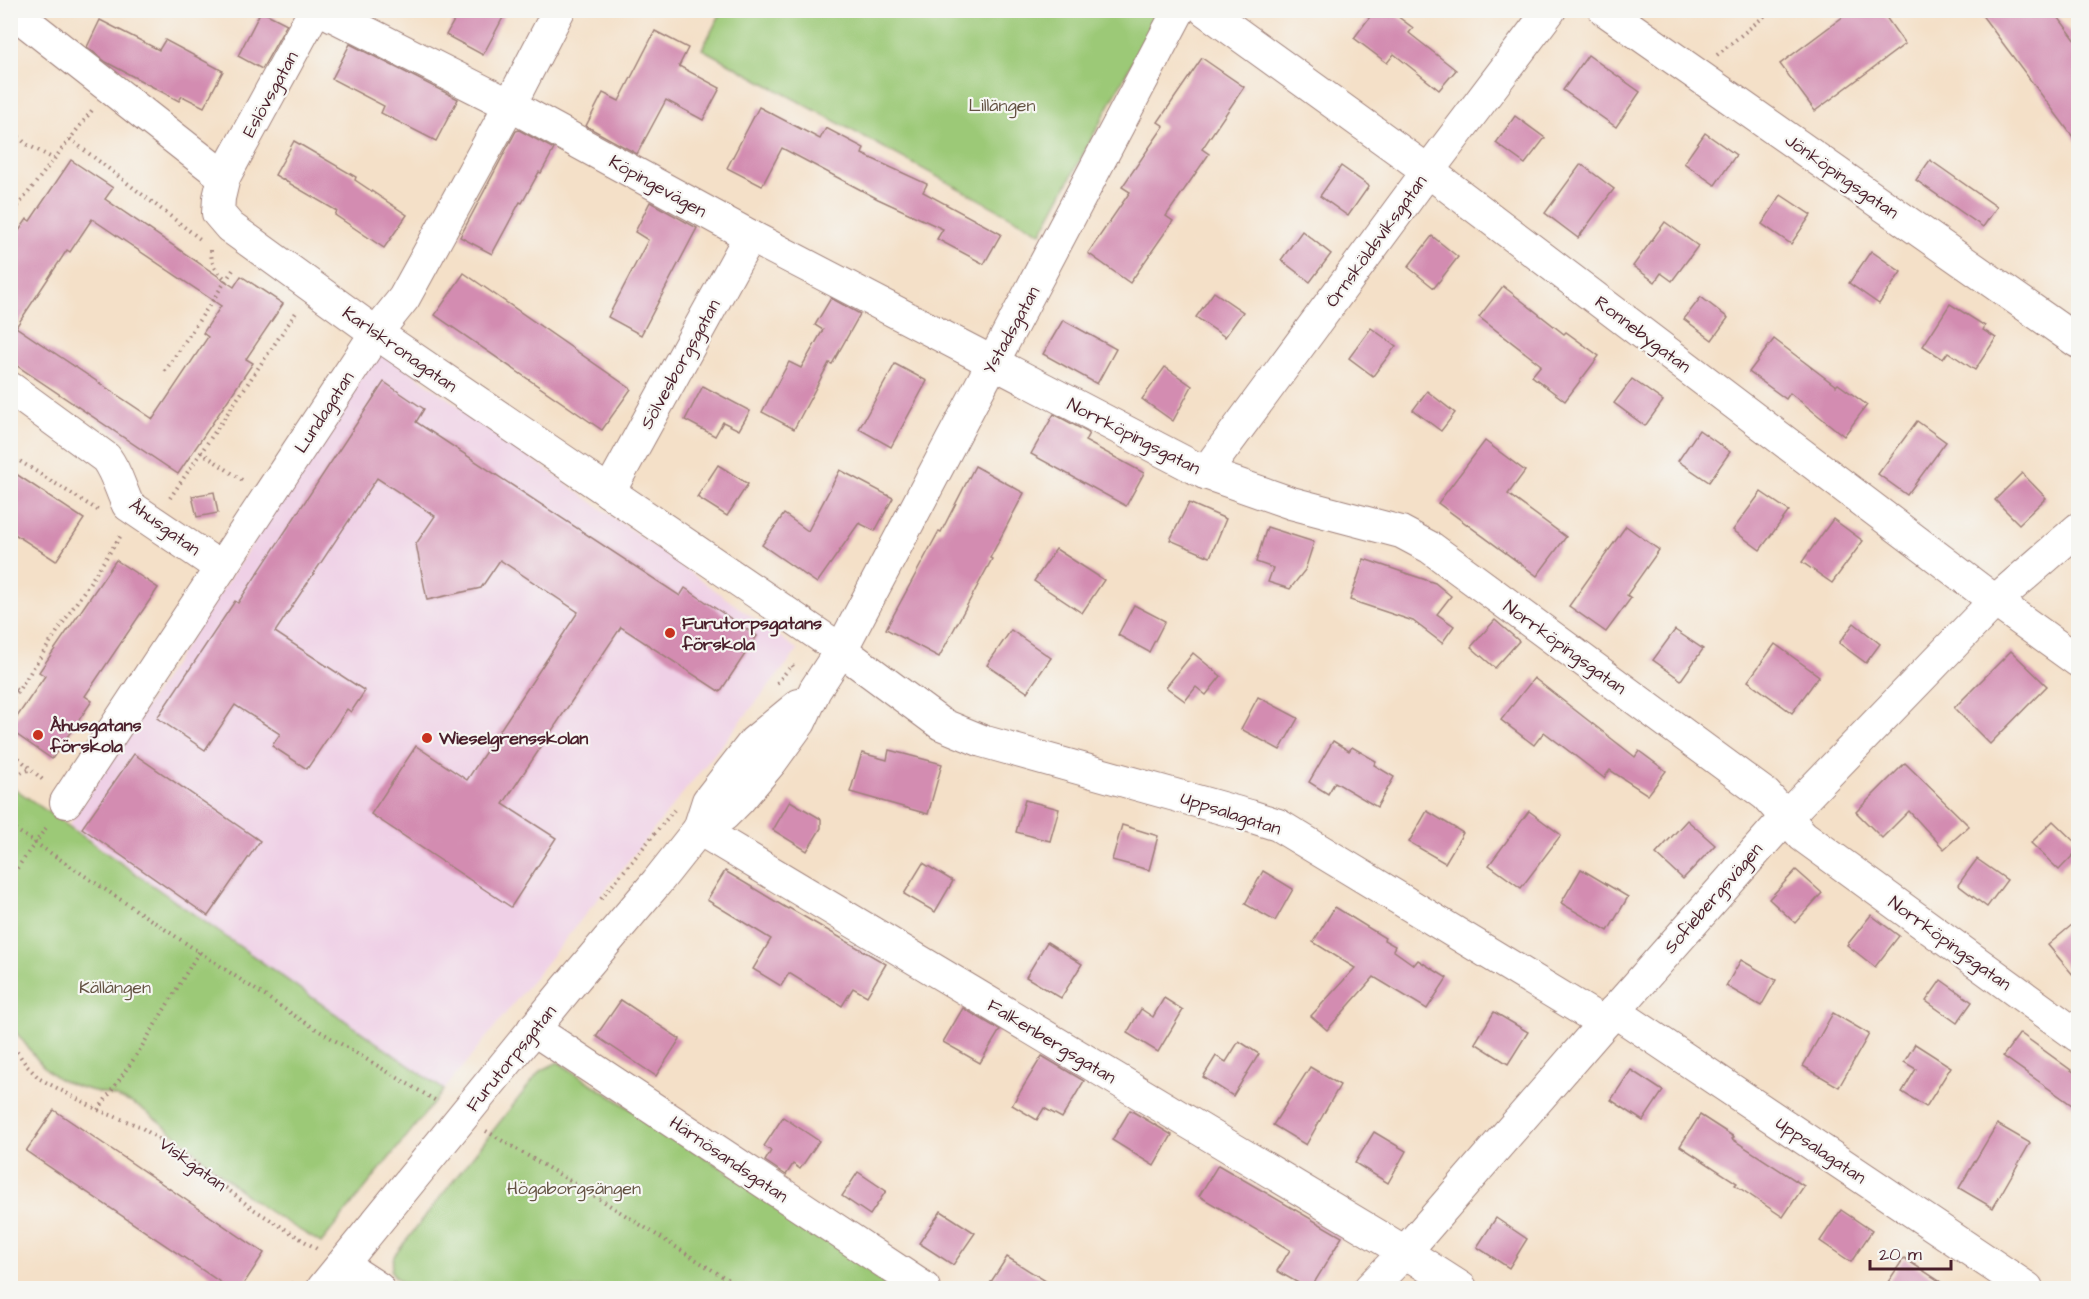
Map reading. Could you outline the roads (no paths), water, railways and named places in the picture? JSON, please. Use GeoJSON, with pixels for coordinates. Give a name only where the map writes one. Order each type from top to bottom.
{"type":"FeatureCollection","features":[{"type":"Feature","properties":{"kind":"street"},"geometry":{"type":"LineString","coordinates":[[11,10],[224,177]]}},
{"type":"Feature","properties":{"kind":"street","name":"Eslövsgatan"},"geometry":{"type":"LineString","coordinates":[[224,177],[315,10]]}},
{"type":"Feature","properties":{"kind":"street","name":"Köpingevägen"},"geometry":{"type":"LineString","coordinates":[[322,10],[510,105],[750,236],[993,362]]}},
{"type":"Feature","properties":{"kind":"street","name":"Lundagatan"},"geometry":{"type":"LineString","coordinates":[[66,802],[376,333],[404,298],[510,105],[559,10]]}},
{"type":"Feature","properties":{"kind":"street","name":"Ystadsgatan"},"geometry":{"type":"LineString","coordinates":[[842,650],[1179,10]]}},
{"type":"Feature","properties":{"kind":"street","name":"Ronnebygatan"},"geometry":{"type":"LineString","coordinates":[[1205,10],[1428,171],[1995,601],[2079,661]]}},
{"type":"Feature","properties":{"kind":"street","name":"Örnsköldsviksgatan"},"geometry":{"type":"LineString","coordinates":[[1205,473],[1550,10]]}},
{"type":"Feature","properties":{"kind":"street","name":"Jönköpingsgatan"},"geometry":{"type":"LineString","coordinates":[[1605,10],[2079,342]]}},
{"type":"Feature","properties":{"kind":"street","name":"Karlskronagatan"},"geometry":{"type":"LineString","coordinates":[[224,177],[218,213],[230,227],[376,333],[842,650]]}},
{"type":"Feature","properties":{"kind":"street","name":"Sölvesborgsgatan"},"geometry":{"type":"LineString","coordinates":[[609,492],[750,236]]}},
{"type":"Feature","properties":{"kind":"street","name":"Norrköpingsgatan"},"geometry":{"type":"LineString","coordinates":[[993,362],[1205,473],[1291,503],[1401,532],[1431,548],[1766,795],[1803,836],[2076,1031]]}},
{"type":"Feature","properties":{"kind":"street","name":"Åhusgatan"},"geometry":{"type":"LineString","coordinates":[[10,388],[106,458],[117,472],[120,489],[140,525],[221,568]]}},
{"type":"Feature","properties":{"kind":"street","name":"Sofiebergsvägen"},"geometry":{"type":"LineString","coordinates":[[1370,1288],[1405,1252],[1786,817],[1995,601],[2079,529]]}},
{"type":"Feature","properties":{"kind":"street","name":"Furutorpsgatan"},"geometry":{"type":"LineString","coordinates":[[333,1277],[533,1029],[699,829],[708,801],[754,742],[815,690],[842,650]]}},
{"type":"Feature","properties":{"kind":"street","name":"Uppsalagatan"},"geometry":{"type":"LineString","coordinates":[[842,650],[941,724],[982,741],[1278,825],[1609,1017],[2027,1288]]}},
{"type":"Feature","properties":{"kind":"street","name":"Falkenbergsgatan"},"geometry":{"type":"LineString","coordinates":[[699,829],[1405,1252],[1461,1288]]}},
{"type":"Feature","properties":{"kind":"street","name":"Härnösandsgatan"},"geometry":{"type":"LineString","coordinates":[[533,1029],[924,1288]]}},
{"type":"Feature","properties":{"kind":"street"},"geometry":{"type":"LineString","coordinates":[[333,1277],[378,1288]]}},
{"type":"Feature","properties":{"kind":"place","name":"Furutorpsgatans förskola"},"geometry":{"type":"Point","coordinates":[670,633]}},
{"type":"Feature","properties":{"kind":"place","name":"Åhusgatans förskola"},"geometry":{"type":"Point","coordinates":[38,735]}},
{"type":"Feature","properties":{"kind":"place","name":"Wieselgrensskolan"},"geometry":{"type":"Point","coordinates":[427,738]}},
{"type":"Feature","properties":{"kind":"park label","name":"Lillängen"},"geometry":{"type":"Point","coordinates":[1002,105]}},
{"type":"Feature","properties":{"kind":"park label","name":"Källängen"},"geometry":{"type":"Point","coordinates":[115,987]}},
{"type":"Feature","properties":{"kind":"park label","name":"Högaborgsängen"},"geometry":{"type":"Point","coordinates":[574,1188]}}]}
